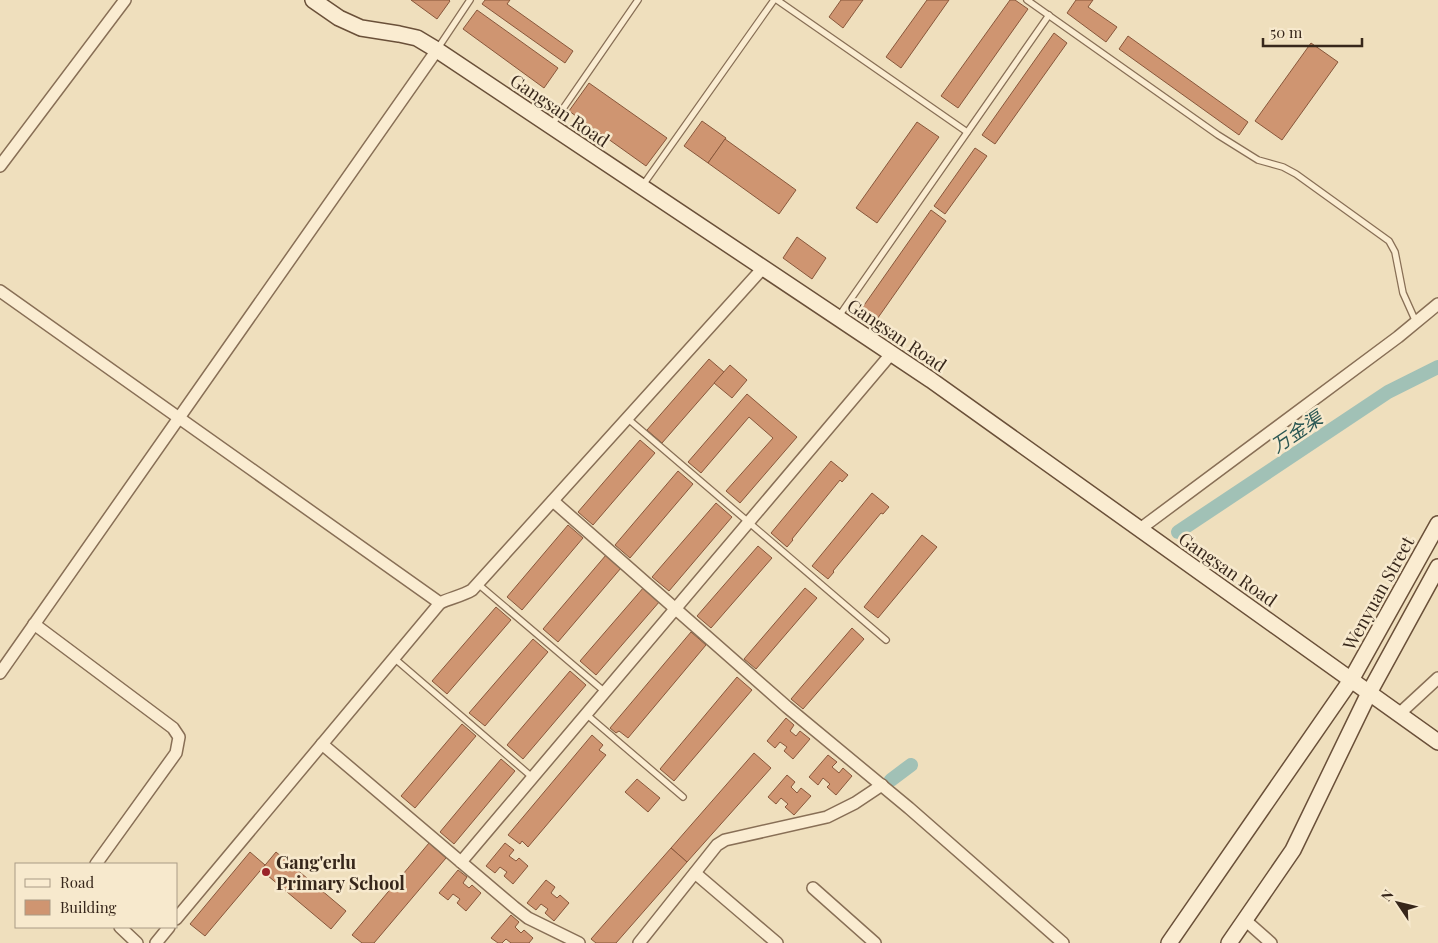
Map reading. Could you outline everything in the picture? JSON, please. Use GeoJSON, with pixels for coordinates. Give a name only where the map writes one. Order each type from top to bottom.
{"type":"FeatureCollection","features":[{"type":"Feature","properties":{"kind":"street"},"geometry":{"type":"LineString","coordinates":[[0,166],[126,0]]}},
{"type":"Feature","properties":{"kind":"street","name":"Gangsan Road"},"geometry":{"type":"LineString","coordinates":[[314,0],[339,18],[361,28],[417,38],[438,50],[931,380],[1438,742]]}},
{"type":"Feature","properties":{"kind":"street"},"geometry":{"type":"LineString","coordinates":[[0,673],[438,50]]}},
{"type":"Feature","properties":{"kind":"street"},"geometry":{"type":"LineString","coordinates":[[178,917],[440,603],[472,590],[478,584],[763,268]]}},
{"type":"Feature","properties":{"kind":"street"},"geometry":{"type":"LineString","coordinates":[[0,291],[440,603]]}},
{"type":"Feature","properties":{"kind":"street"},"geometry":{"type":"LineString","coordinates":[[1140,529],[1438,304]]}},
{"type":"Feature","properties":{"kind":"street"},"geometry":{"type":"LineString","coordinates":[[461,862],[891,354]]}},
{"type":"Feature","properties":{"kind":"street"},"geometry":{"type":"LineString","coordinates":[[553,501],[787,708],[882,785],[1063,943]]}},
{"type":"Feature","properties":{"kind":"street","name":"Wenyuan Street"},"geometry":{"type":"LineString","coordinates":[[1169,943],[1351,680],[1438,524]]}},
{"type":"Feature","properties":{"kind":"street"},"geometry":{"type":"LineString","coordinates":[[1229,943],[1293,850],[1369,693],[1438,566]]}},
{"type":"Feature","properties":{"kind":"street"},"geometry":{"type":"LineString","coordinates":[[34,624],[172,728],[179,736],[176,753],[97,863]]}},
{"type":"Feature","properties":{"kind":"street"},"geometry":{"type":"LineString","coordinates":[[1399,714],[1438,678]]}},
{"type":"Feature","properties":{"kind":"street"},"geometry":{"type":"LineString","coordinates":[[322,744],[528,918],[579,943]]}},
{"type":"Feature","properties":{"kind":"street"},"geometry":{"type":"LineString","coordinates":[[639,943],[716,845],[725,840],[827,817],[855,803],[882,785]]}},
{"type":"Feature","properties":{"kind":"street"},"geometry":{"type":"LineString","coordinates":[[695,872],[777,943]]}},
{"type":"Feature","properties":{"kind":"street"},"geometry":{"type":"LineString","coordinates":[[813,888],[875,943]]}},
{"type":"Feature","properties":{"kind":"street"},"geometry":{"type":"LineString","coordinates":[[1245,920],[1271,943]]}},
{"type":"Feature","properties":{"kind":"street"},"geometry":{"type":"LineString","coordinates":[[121,928],[137,943]]}},
{"type":"Feature","properties":{"kind":"street"},"geometry":{"type":"LineString","coordinates":[[156,943],[168,928]]}},
{"type":"Feature","properties":{"kind":"lane"},"geometry":{"type":"LineString","coordinates":[[438,50],[470,0]]}},
{"type":"Feature","properties":{"kind":"lane"},"geometry":{"type":"LineString","coordinates":[[551,126],[638,0]]}},
{"type":"Feature","properties":{"kind":"lane"},"geometry":{"type":"LineString","coordinates":[[642,187],[776,0],[967,132]]}},
{"type":"Feature","properties":{"kind":"lane"},"geometry":{"type":"LineString","coordinates":[[1027,0],[1218,135],[1258,160],[1283,167],[1296,174],[1389,241],[1395,252],[1403,293],[1416,322]]}},
{"type":"Feature","properties":{"kind":"lane"},"geometry":{"type":"LineString","coordinates":[[838,318],[1049,16]]}},
{"type":"Feature","properties":{"kind":"lane"},"geometry":{"type":"LineString","coordinates":[[627,418],[886,640]]}},
{"type":"Feature","properties":{"kind":"lane"},"geometry":{"type":"LineString","coordinates":[[478,584],[605,692]]}},
{"type":"Feature","properties":{"kind":"lane"},"geometry":{"type":"LineString","coordinates":[[394,658],[532,778]]}},
{"type":"Feature","properties":{"kind":"lane"},"geometry":{"type":"LineString","coordinates":[[586,714],[683,797]]}},
{"type":"Feature","properties":{"kind":"building"},"geometry":{"type":"Polygon","coordinates":[[[411,0],[449,0],[450,1],[437,19],[411,0]]]}},
{"type":"Feature","properties":{"kind":"building"},"geometry":{"type":"Polygon","coordinates":[[[485,0],[510,0],[507,4],[573,51],[565,63],[482,4],[485,0]]]}},
{"type":"Feature","properties":{"kind":"building"},"geometry":{"type":"Polygon","coordinates":[[[841,0],[863,0],[843,28],[829,17],[841,0]]]}},
{"type":"Feature","properties":{"kind":"building"},"geometry":{"type":"Polygon","coordinates":[[[927,0],[949,0],[901,68],[886,57],[927,0]]]}},
{"type":"Feature","properties":{"kind":"building"},"geometry":{"type":"Polygon","coordinates":[[[1010,0],[1015,0],[1028,9],[958,108],[941,96],[1010,0]]]}},
{"type":"Feature","properties":{"kind":"building"},"geometry":{"type":"Polygon","coordinates":[[[1076,0],[1093,0],[1088,7],[1117,27],[1106,42],[1067,13],[1076,0]]]}},
{"type":"Feature","properties":{"kind":"building"},"geometry":{"type":"Polygon","coordinates":[[[477,10],[558,68],[544,88],[463,29],[477,10]]]}},
{"type":"Feature","properties":{"kind":"building"},"geometry":{"type":"Polygon","coordinates":[[[1054,33],[1067,43],[995,144],[982,135],[1054,33]]]}},
{"type":"Feature","properties":{"kind":"building"},"geometry":{"type":"Polygon","coordinates":[[[1128,36],[1248,122],[1239,135],[1119,49],[1128,36]]]}},
{"type":"Feature","properties":{"kind":"building"},"geometry":{"type":"Polygon","coordinates":[[[1311,43],[1338,62],[1282,140],[1255,121],[1311,43]]]}},
{"type":"Feature","properties":{"kind":"building"},"geometry":{"type":"Polygon","coordinates":[[[589,83],[667,138],[646,166],[569,111],[589,83]]]}},
{"type":"Feature","properties":{"kind":"building"},"geometry":{"type":"Polygon","coordinates":[[[702,121],[726,138],[708,163],[684,146],[702,121]]]}},
{"type":"Feature","properties":{"kind":"building"},"geometry":{"type":"Polygon","coordinates":[[[917,122],[939,137],[877,223],[856,208],[917,122]]]}},
{"type":"Feature","properties":{"kind":"building"},"geometry":{"type":"Polygon","coordinates":[[[725,139],[796,190],[779,214],[708,163],[725,139]]]}},
{"type":"Feature","properties":{"kind":"building"},"geometry":{"type":"Polygon","coordinates":[[[975,148],[987,156],[945,214],[934,206],[975,148]]]}},
{"type":"Feature","properties":{"kind":"building"},"geometry":{"type":"Polygon","coordinates":[[[931,210],[946,221],[875,322],[860,311],[931,210]]]}},
{"type":"Feature","properties":{"kind":"building"},"geometry":{"type":"Polygon","coordinates":[[[797,237],[826,258],[812,279],[783,258],[797,237]]]}},
{"type":"Feature","properties":{"kind":"building"},"geometry":{"type":"Polygon","coordinates":[[[709,359],[724,372],[662,443],[647,430],[709,359]]]}},
{"type":"Feature","properties":{"kind":"building"},"geometry":{"type":"Polygon","coordinates":[[[730,365],[747,380],[732,398],[714,383],[730,365]]]}},
{"type":"Feature","properties":{"kind":"building"},"geometry":{"type":"Polygon","coordinates":[[[747,394],[797,437],[740,503],[726,491],[773,438],[749,417],[701,473],[688,462],[747,394]]]}},
{"type":"Feature","properties":{"kind":"building"},"geometry":{"type":"Polygon","coordinates":[[[640,440],[655,453],[593,525],[578,512],[640,440]]]}},
{"type":"Feature","properties":{"kind":"building"},"geometry":{"type":"Polygon","coordinates":[[[831,461],[848,475],[842,482],[840,480],[787,547],[771,533],[831,461]]]}},
{"type":"Feature","properties":{"kind":"building"},"geometry":{"type":"Polygon","coordinates":[[[678,471],[693,484],[630,558],[615,545],[678,471]]]}},
{"type":"Feature","properties":{"kind":"building"},"geometry":{"type":"Polygon","coordinates":[[[872,493],[889,507],[883,514],[881,513],[828,579],[812,566],[872,493]]]}},
{"type":"Feature","properties":{"kind":"building"},"geometry":{"type":"Polygon","coordinates":[[[716,503],[732,517],[669,591],[652,577],[716,503]]]}},
{"type":"Feature","properties":{"kind":"building"},"geometry":{"type":"Polygon","coordinates":[[[568,525],[583,538],[522,610],[507,597],[568,525]]]}},
{"type":"Feature","properties":{"kind":"building"},"geometry":{"type":"Polygon","coordinates":[[[922,535],[937,547],[878,618],[864,607],[922,535]]]}},
{"type":"Feature","properties":{"kind":"building"},"geometry":{"type":"Polygon","coordinates":[[[758,546],[772,558],[711,628],[697,616],[758,546]]]}},
{"type":"Feature","properties":{"kind":"building"},"geometry":{"type":"Polygon","coordinates":[[[606,555],[621,568],[558,642],[543,629],[606,555]]]}},
{"type":"Feature","properties":{"kind":"building"},"geometry":{"type":"Polygon","coordinates":[[[644,587],[660,601],[596,675],[580,661],[644,587]]]}},
{"type":"Feature","properties":{"kind":"building"},"geometry":{"type":"Polygon","coordinates":[[[805,588],[817,598],[756,669],[744,659],[805,588]]]}},
{"type":"Feature","properties":{"kind":"building"},"geometry":{"type":"Polygon","coordinates":[[[496,607],[511,620],[447,694],[432,681],[496,607]]]}},
{"type":"Feature","properties":{"kind":"building"},"geometry":{"type":"Polygon","coordinates":[[[852,628],[864,639],[803,709],[791,699],[852,628]]]}},
{"type":"Feature","properties":{"kind":"building"},"geometry":{"type":"Polygon","coordinates":[[[691,632],[706,645],[628,738],[619,731],[616,733],[610,728],[691,632]]]}},
{"type":"Feature","properties":{"kind":"building"},"geometry":{"type":"Polygon","coordinates":[[[533,639],[548,652],[485,726],[469,713],[533,639]]]}},
{"type":"Feature","properties":{"kind":"building"},"geometry":{"type":"Polygon","coordinates":[[[570,671],[586,685],[523,759],[507,745],[570,671]]]}},
{"type":"Feature","properties":{"kind":"building"},"geometry":{"type":"Polygon","coordinates":[[[737,677],[752,690],[674,781],[660,769],[737,677]]]}},
{"type":"Feature","properties":{"kind":"building"},"geometry":{"type":"Polygon","coordinates":[[[786,718],[794,725],[790,731],[796,736],[800,731],[810,739],[793,759],[784,751],[787,747],[780,742],[775,748],[767,741],[786,718]]]}},
{"type":"Feature","properties":{"kind":"building"},"geometry":{"type":"Polygon","coordinates":[[[462,724],[476,736],[415,808],[401,796],[462,724]]]}},
{"type":"Feature","properties":{"kind":"building"},"geometry":{"type":"Polygon","coordinates":[[[592,735],[603,745],[599,750],[606,755],[528,847],[522,841],[520,844],[508,835],[592,735]]]}},
{"type":"Feature","properties":{"kind":"building"},"geometry":{"type":"Polygon","coordinates":[[[754,753],[771,768],[687,862],[671,848],[754,753]]]}},
{"type":"Feature","properties":{"kind":"building"},"geometry":{"type":"Polygon","coordinates":[[[828,755],[837,762],[832,767],[839,773],[843,768],[852,776],[836,795],[827,787],[830,784],[823,778],[818,785],[809,777],[828,755]]]}},
{"type":"Feature","properties":{"kind":"building"},"geometry":{"type":"Polygon","coordinates":[[[501,759],[515,771],[454,844],[440,832],[501,759]]]}},
{"type":"Feature","properties":{"kind":"building"},"geometry":{"type":"Polygon","coordinates":[[[787,775],[795,782],[791,787],[797,793],[801,788],[811,796],[794,815],[785,807],[788,804],[781,798],[776,804],[768,797],[787,775]]]}},
{"type":"Feature","properties":{"kind":"building"},"geometry":{"type":"Polygon","coordinates":[[[637,779],[660,798],[648,812],[625,792],[637,779]]]}},
{"type":"Feature","properties":{"kind":"building"},"geometry":{"type":"Polygon","coordinates":[[[429,843],[446,858],[374,943],[362,943],[352,935],[429,843]]]}},
{"type":"Feature","properties":{"kind":"building"},"geometry":{"type":"Polygon","coordinates":[[[505,843],[514,850],[509,856],[516,861],[519,858],[528,866],[513,884],[504,876],[507,872],[500,867],[495,873],[486,866],[505,843]]]}},
{"type":"Feature","properties":{"kind":"building"},"geometry":{"type":"Polygon","coordinates":[[[671,848],[687,862],[616,943],[596,943],[591,939],[671,848]]]}},
{"type":"Feature","properties":{"kind":"building"},"geometry":{"type":"Polygon","coordinates":[[[250,852],[265,865],[205,936],[190,924],[250,852]]]}},
{"type":"Feature","properties":{"kind":"building"},"geometry":{"type":"Polygon","coordinates":[[[276,852],[346,911],[331,929],[261,870],[276,852]]]}},
{"type":"Feature","properties":{"kind":"building"},"geometry":{"type":"Polygon","coordinates":[[[458,870],[467,877],[463,883],[469,888],[472,885],[481,893],[466,911],[457,903],[460,899],[453,894],[448,900],[439,893],[458,870]]]}},
{"type":"Feature","properties":{"kind":"building"},"geometry":{"type":"Polygon","coordinates":[[[546,880],[555,887],[551,893],[557,898],[560,895],[569,903],[554,921],[545,913],[548,909],[541,904],[536,910],[527,903],[546,880]]]}},
{"type":"Feature","properties":{"kind":"building"},"geometry":{"type":"Polygon","coordinates":[[[511,915],[519,922],[515,927],[521,933],[524,930],[533,938],[529,943],[511,943],[506,939],[502,943],[498,943],[491,938],[511,915]]]}},
{"type":"Feature","properties":{"kind":"waterway","name":"万金渠"},"geometry":{"type":"LineString","coordinates":[[1178,532],[1388,392],[1438,367]]}},
{"type":"Feature","properties":{"kind":"waterway","name":"万金渠"},"geometry":{"type":"LineString","coordinates":[[891,780],[911,765]]}},
{"type":"Feature","properties":{"kind":"place","name":"Gang'erlu Primary School"},"geometry":{"type":"Point","coordinates":[266,872]}}]}
